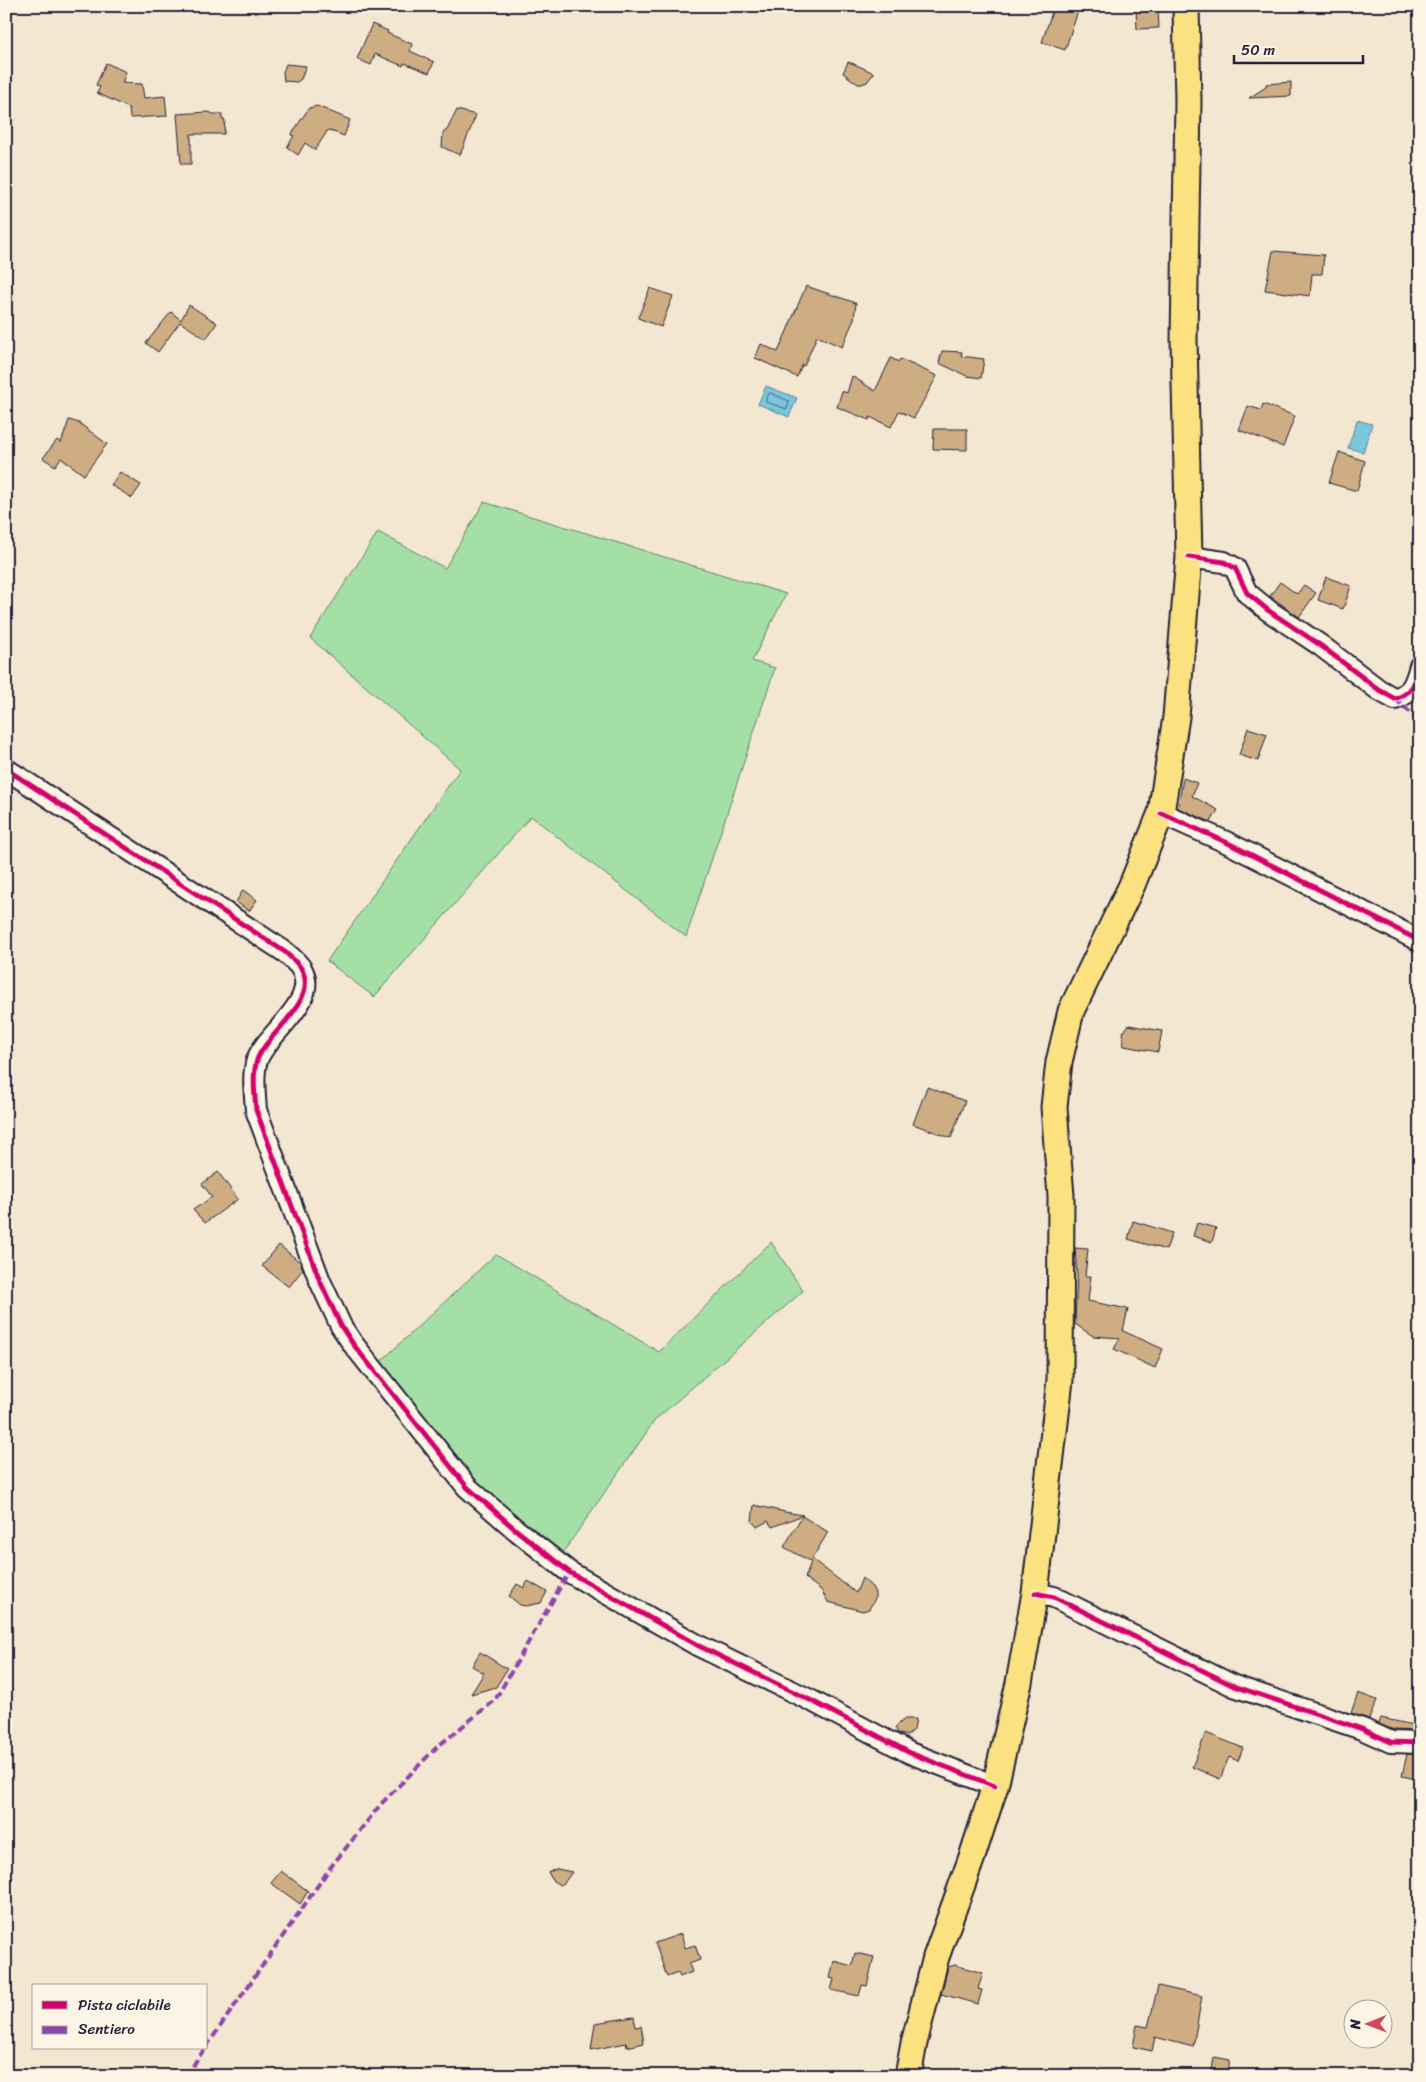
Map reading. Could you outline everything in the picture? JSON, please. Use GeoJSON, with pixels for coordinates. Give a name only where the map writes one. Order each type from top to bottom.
{"type":"FeatureCollection","features":[{"type":"Feature","properties":{"kind":"main road"},"geometry":{"type":"LineString","coordinates":[[908,2076],[914,2043],[936,1957],[972,1857],[994,1786],[1019,1683],[1035,1592],[1060,1380],[1062,1196],[1054,1107],[1059,1062],[1071,1011],[1132,885],[1161,813],[1176,717],[1189,557],[1184,339],[1188,102],[1186,6]]}},
{"type":"Feature","properties":{"kind":"street"},"geometry":{"type":"LineString","coordinates":[[1189,557],[1224,562],[1235,568],[1247,593],[1379,690],[1395,699],[1406,695],[1415,683],[1420,666]]}},
{"type":"Feature","properties":{"kind":"street"},"geometry":{"type":"LineString","coordinates":[[6,769],[285,952],[303,971],[305,979],[304,995],[257,1060],[254,1091],[256,1110],[320,1281],[341,1326],[353,1344],[467,1487],[515,1529],[569,1572],[699,1646],[812,1701],[910,1753],[994,1786]]}},
{"type":"Feature","properties":{"kind":"street"},"geometry":{"type":"LineString","coordinates":[[1161,813],[1228,843],[1420,941]]}},
{"type":"Feature","properties":{"kind":"street"},"geometry":{"type":"LineString","coordinates":[[1035,1592],[1054,1597],[1234,1686],[1362,1728],[1391,1742],[1420,1743]]}},
{"type":"Feature","properties":{"kind":"green space"},"geometry":{"type":"Polygon","coordinates":[[[484,502],[786,594],[752,661],[775,668],[686,937],[531,816],[374,997],[327,961],[460,769],[310,638],[378,532],[445,568],[484,502]]]}},
{"type":"Feature","properties":{"kind":"green space"},"geometry":{"type":"Polygon","coordinates":[[[771,1242],[803,1291],[655,1420],[559,1558],[448,1460],[377,1365],[496,1254],[659,1352],[771,1242]]]}},
{"type":"Feature","properties":{"kind":"water"},"geometry":{"type":"Polygon","coordinates":[[[766,386],[797,398],[789,417],[758,404],[766,386]]]}},
{"type":"Feature","properties":{"kind":"water"},"geometry":{"type":"Polygon","coordinates":[[[1357,420],[1372,424],[1363,452],[1348,448],[1357,420]]]}},
{"type":"Feature","properties":{"kind":"building"},"geometry":{"type":"Polygon","coordinates":[[[1054,6],[1064,6],[1078,11],[1065,50],[1042,42],[1054,6]]]}},
{"type":"Feature","properties":{"kind":"building"},"geometry":{"type":"Polygon","coordinates":[[[1158,9],[1159,28],[1137,29],[1136,10],[1158,9]]]}},
{"type":"Feature","properties":{"kind":"building"},"geometry":{"type":"Polygon","coordinates":[[[372,24],[412,44],[410,51],[434,62],[429,73],[404,63],[403,66],[375,54],[371,65],[357,59],[372,24]]]}},
{"type":"Feature","properties":{"kind":"building"},"geometry":{"type":"Polygon","coordinates":[[[848,62],[874,73],[867,82],[858,84],[843,73],[848,62]]]}},
{"type":"Feature","properties":{"kind":"building"},"geometry":{"type":"Polygon","coordinates":[[[106,63],[126,72],[122,83],[142,84],[144,98],[165,96],[167,116],[130,118],[129,108],[97,93],[100,87],[96,85],[106,63]]]}},
{"type":"Feature","properties":{"kind":"building"},"geometry":{"type":"Polygon","coordinates":[[[286,64],[306,66],[301,79],[297,82],[284,81],[283,72],[286,64]]]}},
{"type":"Feature","properties":{"kind":"building"},"geometry":{"type":"Polygon","coordinates":[[[1291,82],[1291,96],[1249,98],[1266,87],[1266,84],[1291,82]]]}},
{"type":"Feature","properties":{"kind":"building"},"geometry":{"type":"Polygon","coordinates":[[[317,106],[350,120],[344,136],[328,130],[315,150],[305,143],[298,155],[287,147],[294,136],[291,135],[309,108],[317,106]]]}},
{"type":"Feature","properties":{"kind":"building"},"geometry":{"type":"Polygon","coordinates":[[[457,110],[476,115],[460,155],[442,147],[443,133],[447,130],[457,110]]]}},
{"type":"Feature","properties":{"kind":"building"},"geometry":{"type":"Polygon","coordinates":[[[209,112],[222,114],[222,119],[225,120],[224,134],[191,134],[191,164],[181,164],[177,114],[209,112]]]}},
{"type":"Feature","properties":{"kind":"building"},"geometry":{"type":"Polygon","coordinates":[[[1273,251],[1324,255],[1322,274],[1312,274],[1310,296],[1265,290],[1273,251]]]}},
{"type":"Feature","properties":{"kind":"building"},"geometry":{"type":"Polygon","coordinates":[[[806,286],[856,303],[854,319],[842,347],[817,336],[797,377],[755,358],[761,344],[778,352],[806,286]]]}},
{"type":"Feature","properties":{"kind":"building"},"geometry":{"type":"Polygon","coordinates":[[[650,288],[673,296],[661,327],[638,318],[650,288]]]}},
{"type":"Feature","properties":{"kind":"building"},"geometry":{"type":"Polygon","coordinates":[[[189,305],[217,323],[206,339],[180,322],[158,352],[146,343],[171,312],[181,320],[189,305]]]}},
{"type":"Feature","properties":{"kind":"building"},"geometry":{"type":"Polygon","coordinates":[[[942,351],[962,352],[961,356],[984,359],[981,378],[967,376],[939,363],[942,351]]]}},
{"type":"Feature","properties":{"kind":"building"},"geometry":{"type":"Polygon","coordinates":[[[891,358],[899,362],[900,359],[937,376],[914,418],[899,411],[891,427],[870,417],[869,420],[837,407],[842,391],[847,393],[852,376],[875,391],[891,358]]]}},
{"type":"Feature","properties":{"kind":"building"},"geometry":{"type":"Polygon","coordinates":[[[1263,404],[1295,416],[1283,447],[1239,430],[1248,406],[1261,410],[1263,404]]]}},
{"type":"Feature","properties":{"kind":"building"},"geometry":{"type":"Polygon","coordinates":[[[69,420],[79,423],[107,444],[84,475],[61,458],[55,466],[43,458],[57,440],[61,443],[69,420]]]}},
{"type":"Feature","properties":{"kind":"building"},"geometry":{"type":"Polygon","coordinates":[[[934,429],[967,429],[967,450],[933,449],[934,429]]]}},
{"type":"Feature","properties":{"kind":"building"},"geometry":{"type":"Polygon","coordinates":[[[1339,452],[1365,461],[1357,491],[1329,483],[1339,452]]]}},
{"type":"Feature","properties":{"kind":"building"},"geometry":{"type":"Polygon","coordinates":[[[120,472],[141,485],[132,498],[111,485],[120,472]]]}},
{"type":"Feature","properties":{"kind":"building"},"geometry":{"type":"Polygon","coordinates":[[[1326,577],[1351,586],[1343,609],[1318,600],[1326,577]]]}},
{"type":"Feature","properties":{"kind":"building"},"geometry":{"type":"Polygon","coordinates":[[[1280,582],[1297,594],[1304,585],[1316,593],[1299,617],[1270,596],[1280,582]]]}},
{"type":"Feature","properties":{"kind":"building"},"geometry":{"type":"Polygon","coordinates":[[[1248,728],[1267,734],[1258,761],[1239,755],[1248,728]]]}},
{"type":"Feature","properties":{"kind":"building"},"geometry":{"type":"Polygon","coordinates":[[[1183,778],[1197,783],[1192,796],[1218,810],[1211,822],[1178,808],[1183,778]]]}},
{"type":"Feature","properties":{"kind":"building"},"geometry":{"type":"Polygon","coordinates":[[[243,890],[257,900],[249,911],[236,902],[243,890]]]}},
{"type":"Feature","properties":{"kind":"building"},"geometry":{"type":"Polygon","coordinates":[[[1129,1025],[1162,1031],[1158,1052],[1124,1046],[1122,1033],[1129,1025]]]}},
{"type":"Feature","properties":{"kind":"building"},"geometry":{"type":"Polygon","coordinates":[[[927,1087],[965,1101],[951,1138],[913,1124],[927,1087]]]}},
{"type":"Feature","properties":{"kind":"building"},"geometry":{"type":"Polygon","coordinates":[[[218,1172],[238,1199],[205,1223],[193,1210],[212,1197],[202,1184],[218,1172]]]}},
{"type":"Feature","properties":{"kind":"building"},"geometry":{"type":"Polygon","coordinates":[[[1133,1221],[1172,1233],[1166,1250],[1128,1239],[1133,1221]]]}},
{"type":"Feature","properties":{"kind":"building"},"geometry":{"type":"Polygon","coordinates":[[[1197,1223],[1216,1228],[1212,1242],[1193,1236],[1197,1223]]]}},
{"type":"Feature","properties":{"kind":"building"},"geometry":{"type":"Polygon","coordinates":[[[279,1245],[300,1262],[303,1269],[289,1287],[262,1266],[279,1245]]]}},
{"type":"Feature","properties":{"kind":"building"},"geometry":{"type":"Polygon","coordinates":[[[1075,1248],[1088,1249],[1085,1276],[1091,1276],[1088,1301],[1128,1309],[1123,1331],[1163,1349],[1155,1368],[1114,1349],[1120,1338],[1093,1336],[1075,1324],[1077,1275],[1075,1248]]]}},
{"type":"Feature","properties":{"kind":"building"},"geometry":{"type":"Polygon","coordinates":[[[754,1505],[803,1515],[772,1527],[768,1521],[757,1527],[752,1521],[754,1505]]]}},
{"type":"Feature","properties":{"kind":"building"},"geometry":{"type":"Polygon","coordinates":[[[802,1516],[828,1532],[812,1559],[856,1593],[862,1578],[872,1587],[875,1593],[875,1599],[869,1609],[863,1611],[828,1602],[821,1590],[805,1578],[811,1562],[784,1547],[802,1516]]]}},
{"type":"Feature","properties":{"kind":"building"},"geometry":{"type":"Polygon","coordinates":[[[528,1581],[547,1592],[541,1603],[526,1606],[520,1605],[509,1596],[517,1584],[524,1588],[528,1581]]]}},
{"type":"Feature","properties":{"kind":"building"},"geometry":{"type":"Polygon","coordinates":[[[480,1652],[507,1669],[496,1687],[471,1694],[484,1673],[472,1666],[480,1652]]]}},
{"type":"Feature","properties":{"kind":"building"},"geometry":{"type":"Polygon","coordinates":[[[1358,1693],[1377,1700],[1369,1719],[1351,1713],[1358,1693]]]}},
{"type":"Feature","properties":{"kind":"building"},"geometry":{"type":"Polygon","coordinates":[[[1381,1718],[1413,1725],[1414,1723],[1420,1723],[1420,1731],[1394,1730],[1379,1724],[1381,1718]]]}},
{"type":"Feature","properties":{"kind":"building"},"geometry":{"type":"Polygon","coordinates":[[[905,1719],[916,1719],[914,1730],[907,1736],[898,1733],[895,1727],[905,1719]]]}},
{"type":"Feature","properties":{"kind":"building"},"geometry":{"type":"Polygon","coordinates":[[[1206,1733],[1243,1748],[1238,1761],[1229,1757],[1220,1779],[1192,1767],[1206,1733]]]}},
{"type":"Feature","properties":{"kind":"building"},"geometry":{"type":"Polygon","coordinates":[[[1407,1754],[1420,1755],[1420,1780],[1402,1776],[1407,1754]]]}},
{"type":"Feature","properties":{"kind":"building"},"geometry":{"type":"Polygon","coordinates":[[[557,1869],[572,1872],[564,1883],[560,1885],[553,1881],[548,1872],[557,1869]]]}},
{"type":"Feature","properties":{"kind":"building"},"geometry":{"type":"Polygon","coordinates":[[[281,1871],[308,1891],[300,1904],[271,1883],[281,1871]]]}},
{"type":"Feature","properties":{"kind":"building"},"geometry":{"type":"Polygon","coordinates":[[[681,1934],[685,1948],[695,1945],[700,1960],[689,1964],[692,1972],[680,1977],[678,1973],[667,1977],[655,1943],[681,1934]]]}},
{"type":"Feature","properties":{"kind":"building"},"geometry":{"type":"Polygon","coordinates":[[[855,1953],[874,1957],[867,1986],[862,1985],[859,1996],[831,1990],[834,1979],[830,1978],[834,1961],[852,1966],[855,1953]]]}},
{"type":"Feature","properties":{"kind":"building"},"geometry":{"type":"Polygon","coordinates":[[[955,1965],[983,1973],[978,1989],[982,1990],[978,2004],[941,1994],[948,1967],[955,1965]]]}},
{"type":"Feature","properties":{"kind":"building"},"geometry":{"type":"Polygon","coordinates":[[[1158,1986],[1202,1996],[1193,2047],[1155,2037],[1152,2051],[1133,2047],[1137,2025],[1148,2027],[1158,1986]]]}},
{"type":"Feature","properties":{"kind":"building"},"geometry":{"type":"Polygon","coordinates":[[[634,2017],[636,2027],[641,2026],[644,2043],[627,2047],[626,2043],[591,2050],[595,2023],[634,2017]]]}},
{"type":"Feature","properties":{"kind":"building"},"geometry":{"type":"Polygon","coordinates":[[[1214,2057],[1230,2060],[1227,2076],[1211,2076],[1214,2057]]]}},
{"type":"Feature","properties":{"kind":"marked path"},"geometry":{"type":"LineString","coordinates":[[1395,699],[1420,721]]}},
{"type":"Feature","properties":{"kind":"marked path"},"geometry":{"type":"LineString","coordinates":[[208,2044],[330,1868],[381,1804],[437,1747],[495,1700],[569,1572]]}},
{"type":"Feature","properties":{"kind":"marked path"},"geometry":{"type":"LineString","coordinates":[[186,2076],[204,2050]]}},
{"type":"Feature","properties":{"kind":"cycle path"},"geometry":{"type":"LineString","coordinates":[[1189,557],[1224,562],[1235,568],[1247,593],[1379,690],[1395,699],[1410,690],[1417,678],[1420,666]]}},
{"type":"Feature","properties":{"kind":"cycle path"},"geometry":{"type":"LineString","coordinates":[[6,769],[285,952],[302,969],[305,984],[303,995],[289,1018],[262,1050],[255,1066],[256,1110],[320,1281],[341,1326],[353,1344],[467,1487],[515,1529],[569,1572],[699,1646],[812,1701],[910,1753],[995,1786]]}},
{"type":"Feature","properties":{"kind":"cycle path"},"geometry":{"type":"LineString","coordinates":[[1161,813],[1228,843],[1420,941]]}},
{"type":"Feature","properties":{"kind":"cycle path"},"geometry":{"type":"LineString","coordinates":[[1035,1593],[1054,1597],[1234,1686],[1362,1729],[1391,1742],[1420,1743]]}}]}
